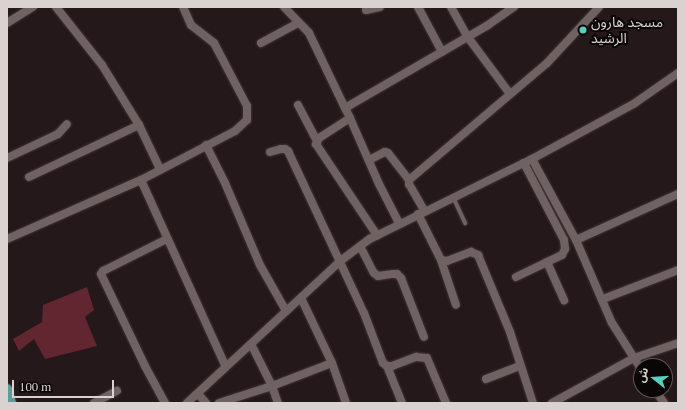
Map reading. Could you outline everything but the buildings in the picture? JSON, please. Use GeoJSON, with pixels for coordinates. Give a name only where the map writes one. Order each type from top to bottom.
{"type":"FeatureCollection","features":[{"type":"Feature","properties":{"kind":"main road"},"geometry":{"type":"LineString","coordinates":[[7,390],[11,403]]}},
{"type":"Feature","properties":{"kind":"street"},"geometry":{"type":"LineString","coordinates":[[7,23],[33,7]]}},
{"type":"Feature","properties":{"kind":"street"},"geometry":{"type":"LineString","coordinates":[[56,7],[102,65],[139,125],[160,169]]}},
{"type":"Feature","properties":{"kind":"street"},"geometry":{"type":"LineString","coordinates":[[7,239],[141,180],[235,131],[247,120],[248,113],[235,82],[214,43],[191,25],[183,7]]}},
{"type":"Feature","properties":{"kind":"street"},"geometry":{"type":"LineString","coordinates":[[284,7],[309,33],[399,223]]}},
{"type":"Feature","properties":{"kind":"street"},"geometry":{"type":"LineString","coordinates":[[366,10],[380,7]]}},
{"type":"Feature","properties":{"kind":"street"},"geometry":{"type":"LineString","coordinates":[[418,7],[442,52]]}},
{"type":"Feature","properties":{"kind":"street"},"geometry":{"type":"LineString","coordinates":[[451,7],[467,36],[510,94]]}},
{"type":"Feature","properties":{"kind":"street"},"geometry":{"type":"LineString","coordinates":[[345,108],[488,25],[514,7]]}},
{"type":"Feature","properties":{"kind":"street"},"geometry":{"type":"LineString","coordinates":[[409,180],[547,63],[599,7]]}},
{"type":"Feature","properties":{"kind":"street"},"geometry":{"type":"LineString","coordinates":[[261,43],[298,23]]}},
{"type":"Feature","properties":{"kind":"street"},"geometry":{"type":"LineString","coordinates":[[187,403],[338,262],[360,246],[399,223],[532,159],[634,103],[678,73]]}},
{"type":"Feature","properties":{"kind":"street"},"geometry":{"type":"LineString","coordinates":[[298,105],[317,141],[316,144],[320,152],[377,235]]}},
{"type":"Feature","properties":{"kind":"street"},"geometry":{"type":"LineString","coordinates":[[317,141],[350,118]]}},
{"type":"Feature","properties":{"kind":"street"},"geometry":{"type":"LineString","coordinates":[[7,158],[58,134],[67,124]]}},
{"type":"Feature","properties":{"kind":"street"},"geometry":{"type":"LineString","coordinates":[[29,177],[139,125]]}},
{"type":"Feature","properties":{"kind":"street"},"geometry":{"type":"LineString","coordinates":[[206,146],[260,265],[286,311]]}},
{"type":"Feature","properties":{"kind":"street"},"geometry":{"type":"LineString","coordinates":[[270,152],[281,149],[288,151],[338,262],[364,314],[402,403]]}},
{"type":"Feature","properties":{"kind":"street"},"geometry":{"type":"LineString","coordinates":[[369,160],[385,152],[388,153],[409,180],[409,184],[441,260],[456,305]]}},
{"type":"Feature","properties":{"kind":"street"},"geometry":{"type":"LineString","coordinates":[[532,159],[576,240],[612,323],[634,358],[678,343]]}},
{"type":"Feature","properties":{"kind":"street"},"geometry":{"type":"LineString","coordinates":[[516,277],[564,254],[565,243],[524,163]]}},
{"type":"Feature","properties":{"kind":"street"},"geometry":{"type":"LineString","coordinates":[[141,180],[226,367]]}},
{"type":"Feature","properties":{"kind":"street"},"geometry":{"type":"LineString","coordinates":[[576,240],[678,194]]}},
{"type":"Feature","properties":{"kind":"street"},"geometry":{"type":"LineString","coordinates":[[165,403],[145,366],[101,274],[114,265],[168,239]]}},
{"type":"Feature","properties":{"kind":"street"},"geometry":{"type":"LineString","coordinates":[[360,246],[374,273],[378,276],[397,274],[401,278],[424,338]]}},
{"type":"Feature","properties":{"kind":"street"},"geometry":{"type":"LineString","coordinates":[[441,260],[447,261],[471,252],[478,255],[510,332],[533,403]]}},
{"type":"Feature","properties":{"kind":"street"},"geometry":{"type":"LineString","coordinates":[[547,262],[564,300]]}},
{"type":"Feature","properties":{"kind":"street"},"geometry":{"type":"LineString","coordinates":[[602,299],[678,270]]}},
{"type":"Feature","properties":{"kind":"street"},"geometry":{"type":"LineString","coordinates":[[301,298],[332,363],[346,403]]}},
{"type":"Feature","properties":{"kind":"street"},"geometry":{"type":"LineString","coordinates":[[251,344],[272,386],[278,403]]}},
{"type":"Feature","properties":{"kind":"street"},"geometry":{"type":"LineString","coordinates":[[387,366],[416,357],[427,358],[446,403]]}},
{"type":"Feature","properties":{"kind":"street"},"geometry":{"type":"LineString","coordinates":[[552,403],[633,359]]}},
{"type":"Feature","properties":{"kind":"street"},"geometry":{"type":"LineString","coordinates":[[219,403],[272,386],[332,363]]}},
{"type":"Feature","properties":{"kind":"street"},"geometry":{"type":"LineString","coordinates":[[486,379],[520,366]]}},
{"type":"Feature","properties":{"kind":"street"},"geometry":{"type":"LineString","coordinates":[[94,403],[117,391]]}},
{"type":"Feature","properties":{"kind":"street"},"geometry":{"type":"LineString","coordinates":[[198,394],[206,403]]}},
{"type":"Feature","properties":{"kind":"lane"},"geometry":{"type":"LineString","coordinates":[[453,196],[465,223]]}},
{"type":"Feature","properties":{"kind":"shaded area"},"geometry":{"type":"Polygon","coordinates":[[[87,287],[94,310],[85,317],[97,346],[45,359],[34,339],[19,351],[13,339],[42,322],[43,305],[87,287]]]}},
{"type":"Feature","properties":{"kind":"place","name":"مسجد هارون الرشيد"},"geometry":{"type":"Point","coordinates":[583,30]}}]}
